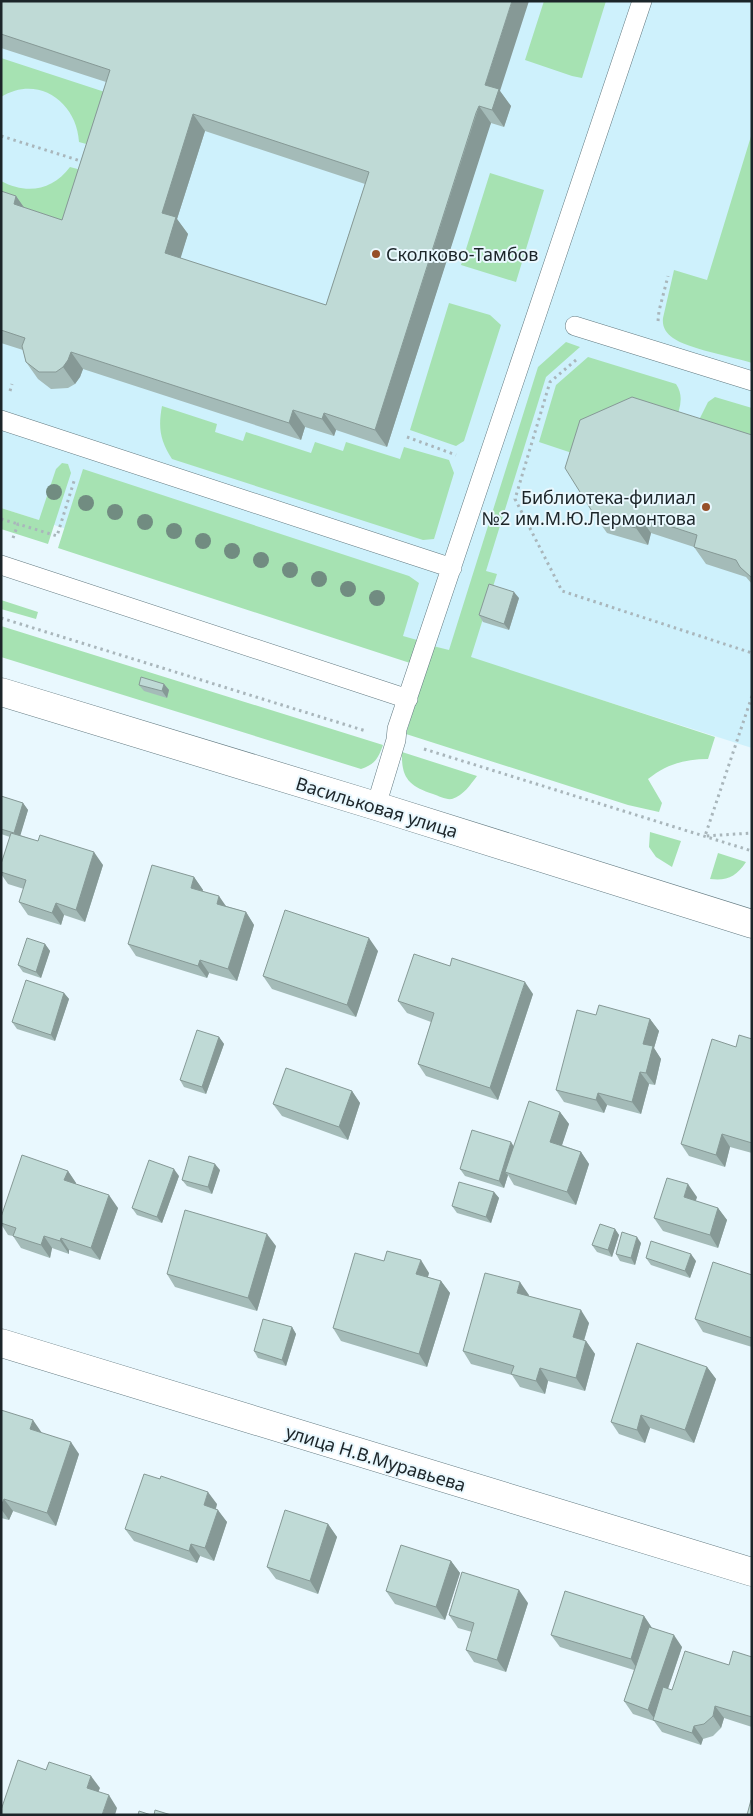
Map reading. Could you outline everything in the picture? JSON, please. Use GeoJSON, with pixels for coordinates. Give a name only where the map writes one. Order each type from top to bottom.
{"type":"FeatureCollection","features":[{"type":"Feature","properties":{"kind":"street","name":"Васильковая улица"},"geometry":{"type":"LineString","coordinates":[[1,692],[376,806],[752,924]]}},
{"type":"Feature","properties":{"kind":"street","name":"улица Н.В.Муравьева"},"geometry":{"type":"LineString","coordinates":[[1,1343],[752,1572]]}},
{"type":"Feature","properties":{"kind":"lane"},"geometry":{"type":"LineString","coordinates":[[376,806],[396,740],[397,729],[642,1]]}},
{"type":"Feature","properties":{"kind":"lane"},"geometry":{"type":"LineString","coordinates":[[575,326],[752,382]]}},
{"type":"Feature","properties":{"kind":"lane"},"geometry":{"type":"LineString","coordinates":[[1,420],[452,568]]}},
{"type":"Feature","properties":{"kind":"lane"},"geometry":{"type":"LineString","coordinates":[[3,565],[408,699]]}},
{"type":"Feature","properties":{"kind":"path"},"geometry":{"type":"LineString","coordinates":[[1,136],[85,162]]}},
{"type":"Feature","properties":{"kind":"path"},"geometry":{"type":"LineString","coordinates":[[578,358],[550,382],[515,499],[562,591],[752,654]]}},
{"type":"Feature","properties":{"kind":"path"},"geometry":{"type":"LineString","coordinates":[[407,437],[464,458]]}},
{"type":"Feature","properties":{"kind":"path"},"geometry":{"type":"LineString","coordinates":[[1,519],[57,536],[84,447]]}},
{"type":"Feature","properties":{"kind":"path"},"geometry":{"type":"LineString","coordinates":[[3,565],[18,524]]}},
{"type":"Feature","properties":{"kind":"path"},"geometry":{"type":"LineString","coordinates":[[752,696],[704,836],[752,832]]}},
{"type":"Feature","properties":{"kind":"shaded area","name":"Сколково-Тамбов"},"geometry":{"type":"Polygon","coordinates":[[[1,1],[752,1],[752,748],[1,508],[1,1]]]}},
{"type":"Feature","properties":{"kind":"green space"},"geometry":{"type":"Polygon","coordinates":[[[544,1],[606,1],[582,78],[525,60],[544,1]]]}},
{"type":"Feature","properties":{"kind":"green space"},"geometry":{"type":"Polygon","coordinates":[[[1,58],[114,95],[97,147],[79,142],[77,128],[71,115],[63,104],[53,96],[29,89],[15,91],[1,97],[1,58]]]}},
{"type":"Feature","properties":{"kind":"green space"},"geometry":{"type":"Polygon","coordinates":[[[752,133],[752,363],[679,342],[666,332],[663,318],[674,270],[707,280],[752,133]]]}},
{"type":"Feature","properties":{"kind":"green space"},"geometry":{"type":"Polygon","coordinates":[[[70,167],[89,172],[68,237],[1,215],[1,181],[20,188],[39,188],[56,181],[70,167]]]}},
{"type":"Feature","properties":{"kind":"green space"},"geometry":{"type":"Polygon","coordinates":[[[490,173],[544,190],[516,282],[461,265],[490,173]]]}},
{"type":"Feature","properties":{"kind":"green space"},"geometry":{"type":"Polygon","coordinates":[[[449,303],[490,315],[501,325],[464,441],[456,446],[410,430],[449,303]]]}},
{"type":"Feature","properties":{"kind":"green space"},"geometry":{"type":"Polygon","coordinates":[[[566,342],[580,347],[546,377],[486,571],[497,574],[471,657],[715,737],[708,759],[676,763],[648,779],[662,803],[659,812],[628,805],[406,734],[433,646],[449,650],[538,367],[566,342]]]}},
{"type":"Feature","properties":{"kind":"green space"},"geometry":{"type":"Polygon","coordinates":[[[588,357],[676,384],[681,399],[675,423],[581,456],[539,442],[556,385],[588,357]]]}},
{"type":"Feature","properties":{"kind":"green space"},"geometry":{"type":"Polygon","coordinates":[[[715,397],[752,408],[752,452],[698,422],[708,402],[715,397]]]}},
{"type":"Feature","properties":{"kind":"green space"},"geometry":{"type":"Polygon","coordinates":[[[162,406],[217,424],[215,432],[243,441],[246,432],[311,453],[315,442],[343,451],[346,442],[400,459],[404,447],[449,460],[454,473],[434,539],[423,540],[172,459],[161,434],[162,406]]]}},
{"type":"Feature","properties":{"kind":"green space"},"geometry":{"type":"Polygon","coordinates":[[[62,463],[68,464],[71,473],[48,544],[1,529],[1,508],[39,520],[56,469],[62,463]]]}},
{"type":"Feature","properties":{"kind":"green space"},"geometry":{"type":"Polygon","coordinates":[[[83,469],[409,576],[419,583],[403,636],[417,640],[410,663],[58,548],[83,469]]]}},
{"type":"Feature","properties":{"kind":"green space"},"geometry":{"type":"Polygon","coordinates":[[[1,600],[38,612],[36,619],[1,609],[1,600]]]}},
{"type":"Feature","properties":{"kind":"green space"},"geometry":{"type":"Polygon","coordinates":[[[1,626],[383,745],[375,760],[370,765],[361,769],[1,657],[1,626]]]}},
{"type":"Feature","properties":{"kind":"green space"},"geometry":{"type":"Polygon","coordinates":[[[402,752],[477,776],[460,795],[452,799],[442,798],[418,788],[408,780],[403,768],[402,752]]]}},
{"type":"Feature","properties":{"kind":"green space"},"geometry":{"type":"Polygon","coordinates":[[[650,832],[681,841],[672,867],[656,857],[649,847],[650,832]]]}},
{"type":"Feature","properties":{"kind":"green space"},"geometry":{"type":"Polygon","coordinates":[[[718,853],[746,862],[731,877],[710,879],[718,853]]]}},
{"type":"Feature","properties":{"kind":"building"},"geometry":{"type":"Polygon","coordinates":[[[1,1],[512,1],[485,85],[499,89],[492,110],[479,106],[476,113],[375,430],[324,413],[322,419],[293,410],[289,423],[71,352],[63,367],[56,372],[39,372],[26,362],[22,346],[25,338],[1,330],[1,191],[16,196],[14,204],[62,220],[110,70],[1,34],[1,1]],[[193,114],[162,213],[176,217],[165,253],[326,305],[369,172],[193,114]]]}},
{"type":"Feature","properties":{"kind":"building"},"geometry":{"type":"Polygon","coordinates":[[[632,397],[752,435],[752,578],[740,567],[736,560],[694,547],[697,535],[639,516],[636,528],[595,516],[565,468],[580,420],[632,397]]]}},
{"type":"Feature","properties":{"kind":"building"},"geometry":{"type":"Polygon","coordinates":[[[489,584],[514,592],[504,624],[479,615],[489,584]]]}},
{"type":"Feature","properties":{"kind":"building"},"geometry":{"type":"Polygon","coordinates":[[[141,677],[164,684],[162,691],[139,685],[141,677]]]}},
{"type":"Feature","properties":{"kind":"building"},"geometry":{"type":"Polygon","coordinates":[[[1,796],[23,803],[14,833],[1,829],[1,796]]]}},
{"type":"Feature","properties":{"kind":"building"},"geometry":{"type":"Polygon","coordinates":[[[11,833],[38,841],[40,835],[94,852],[76,910],[56,903],[52,913],[19,902],[26,880],[1,872],[1,864],[11,833]]]}},
{"type":"Feature","properties":{"kind":"building"},"geometry":{"type":"Polygon","coordinates":[[[152,865],[194,877],[191,888],[219,896],[217,904],[246,912],[228,969],[200,960],[198,966],[128,944],[152,865]]]}},
{"type":"Feature","properties":{"kind":"building"},"geometry":{"type":"Polygon","coordinates":[[[285,910],[369,938],[347,1005],[263,976],[285,910]]]}},
{"type":"Feature","properties":{"kind":"building"},"geometry":{"type":"Polygon","coordinates":[[[27,938],[45,944],[36,972],[18,965],[27,938]]]}},
{"type":"Feature","properties":{"kind":"building"},"geometry":{"type":"Polygon","coordinates":[[[414,954],[450,966],[452,958],[525,982],[490,1088],[418,1064],[434,1013],[398,1001],[414,954]]]}},
{"type":"Feature","properties":{"kind":"building"},"geometry":{"type":"Polygon","coordinates":[[[26,980],[64,993],[51,1035],[12,1022],[26,980]]]}},
{"type":"Feature","properties":{"kind":"building"},"geometry":{"type":"Polygon","coordinates":[[[599,1005],[650,1019],[643,1044],[653,1046],[646,1073],[640,1072],[632,1102],[598,1093],[596,1100],[556,1090],[577,1010],[596,1015],[599,1005]]]}},
{"type":"Feature","properties":{"kind":"building"},"geometry":{"type":"Polygon","coordinates":[[[197,1030],[219,1037],[202,1087],[180,1080],[197,1030]]]}},
{"type":"Feature","properties":{"kind":"building"},"geometry":{"type":"Polygon","coordinates":[[[739,1035],[752,1039],[752,1143],[722,1134],[716,1155],[681,1144],[712,1039],[736,1047],[739,1035]]]}},
{"type":"Feature","properties":{"kind":"building"},"geometry":{"type":"Polygon","coordinates":[[[286,1068],[352,1091],[339,1127],[273,1104],[286,1068]]]}},
{"type":"Feature","properties":{"kind":"building"},"geometry":{"type":"Polygon","coordinates":[[[529,1101],[560,1112],[550,1142],[581,1152],[567,1192],[505,1172],[529,1101]]]}},
{"type":"Feature","properties":{"kind":"building"},"geometry":{"type":"Polygon","coordinates":[[[472,1130],[511,1142],[499,1181],[460,1169],[472,1130]]]}},
{"type":"Feature","properties":{"kind":"building"},"geometry":{"type":"Polygon","coordinates":[[[22,1155],[68,1171],[64,1180],[109,1195],[91,1248],[61,1238],[60,1241],[44,1236],[41,1245],[13,1236],[16,1228],[1,1223],[1,1217],[22,1155]]]}},
{"type":"Feature","properties":{"kind":"building"},"geometry":{"type":"Polygon","coordinates":[[[189,1156],[215,1164],[208,1187],[182,1180],[189,1156]]]}},
{"type":"Feature","properties":{"kind":"building"},"geometry":{"type":"Polygon","coordinates":[[[149,1160],[174,1169],[157,1217],[132,1208],[149,1160]]]}},
{"type":"Feature","properties":{"kind":"building"},"geometry":{"type":"Polygon","coordinates":[[[667,1178],[688,1184],[684,1197],[718,1208],[710,1235],[654,1218],[667,1178]]]}},
{"type":"Feature","properties":{"kind":"building"},"geometry":{"type":"Polygon","coordinates":[[[459,1182],[494,1192],[486,1217],[452,1206],[459,1182]]]}},
{"type":"Feature","properties":{"kind":"building"},"geometry":{"type":"Polygon","coordinates":[[[185,1210],[267,1234],[248,1298],[167,1274],[185,1210]]]}},
{"type":"Feature","properties":{"kind":"building"},"geometry":{"type":"Polygon","coordinates":[[[600,1224],[615,1229],[608,1250],[592,1245],[600,1224]]]}},
{"type":"Feature","properties":{"kind":"building"},"geometry":{"type":"Polygon","coordinates":[[[622,1232],[637,1237],[631,1258],[616,1254],[622,1232]]]}},
{"type":"Feature","properties":{"kind":"building"},"geometry":{"type":"Polygon","coordinates":[[[651,1241],[691,1254],[685,1271],[646,1258],[651,1241]]]}},
{"type":"Feature","properties":{"kind":"building"},"geometry":{"type":"Polygon","coordinates":[[[387,1251],[421,1260],[416,1274],[441,1281],[419,1354],[333,1328],[355,1253],[384,1261],[387,1251]]]}},
{"type":"Feature","properties":{"kind":"building"},"geometry":{"type":"Polygon","coordinates":[[[713,1262],[752,1275],[752,1338],[695,1319],[713,1262]]]}},
{"type":"Feature","properties":{"kind":"building"},"geometry":{"type":"Polygon","coordinates":[[[485,1273],[520,1282],[517,1293],[581,1310],[573,1337],[586,1341],[576,1378],[540,1368],[536,1381],[511,1374],[514,1366],[463,1351],[485,1273]]]}},
{"type":"Feature","properties":{"kind":"building"},"geometry":{"type":"Polygon","coordinates":[[[263,1319],[292,1327],[282,1360],[254,1351],[263,1319]]]}},
{"type":"Feature","properties":{"kind":"building"},"geometry":{"type":"Polygon","coordinates":[[[637,1343],[707,1367],[685,1430],[641,1415],[637,1430],[611,1422],[637,1343]]]}},
{"type":"Feature","properties":{"kind":"building"},"geometry":{"type":"Polygon","coordinates":[[[1,1410],[33,1420],[30,1429],[71,1442],[47,1513],[4,1499],[1,1506],[1,1410]]]}},
{"type":"Feature","properties":{"kind":"building"},"geometry":{"type":"Polygon","coordinates":[[[144,1474],[160,1479],[161,1476],[208,1492],[204,1505],[218,1510],[205,1548],[191,1544],[189,1551],[125,1529],[144,1474]]]}},
{"type":"Feature","properties":{"kind":"building"},"geometry":{"type":"Polygon","coordinates":[[[285,1510],[328,1524],[310,1581],[267,1567],[285,1510]]]}},
{"type":"Feature","properties":{"kind":"building"},"geometry":{"type":"Polygon","coordinates":[[[401,1545],[451,1561],[436,1607],[386,1591],[401,1545]]]}},
{"type":"Feature","properties":{"kind":"building"},"geometry":{"type":"Polygon","coordinates":[[[462,1572],[519,1590],[497,1660],[466,1650],[474,1623],[449,1615],[462,1572]]]}},
{"type":"Feature","properties":{"kind":"building"},"geometry":{"type":"Polygon","coordinates":[[[565,1591],[644,1616],[631,1659],[551,1635],[565,1591]]]}},
{"type":"Feature","properties":{"kind":"building"},"geometry":{"type":"Polygon","coordinates":[[[649,1627],[674,1635],[648,1710],[624,1701],[649,1627]]]}},
{"type":"Feature","properties":{"kind":"building"},"geometry":{"type":"Polygon","coordinates":[[[685,1651],[729,1665],[733,1651],[752,1657],[752,1717],[715,1706],[713,1716],[704,1724],[694,1726],[692,1733],[653,1720],[663,1687],[672,1690],[685,1651]]]}},
{"type":"Feature","properties":{"kind":"building"},"geometry":{"type":"Polygon","coordinates":[[[18,1760],[46,1770],[49,1762],[91,1776],[87,1788],[109,1795],[102,1815],[1,1814],[18,1760]]]}},
{"type":"Feature","properties":{"kind":"building"},"geometry":{"type":"Polygon","coordinates":[[[751,1800],[752,1815],[747,1815],[751,1800]]]}},
{"type":"Feature","properties":{"kind":"building"},"geometry":{"type":"Polygon","coordinates":[[[155,1810],[171,1815],[154,1815],[155,1810]]]}},
{"type":"Feature","properties":{"kind":"building"},"geometry":{"type":"Polygon","coordinates":[[[139,1811],[151,1815],[138,1815],[139,1811]]]}},
{"type":"Feature","properties":{"kind":"place","name":"Сколково-Тамбов"},"geometry":{"type":"Point","coordinates":[376,254]}},
{"type":"Feature","properties":{"kind":"place","name":"Библиотека-филиал №2 им.М.Ю.Лермонтова"},"geometry":{"type":"Point","coordinates":[706,507]}}]}
